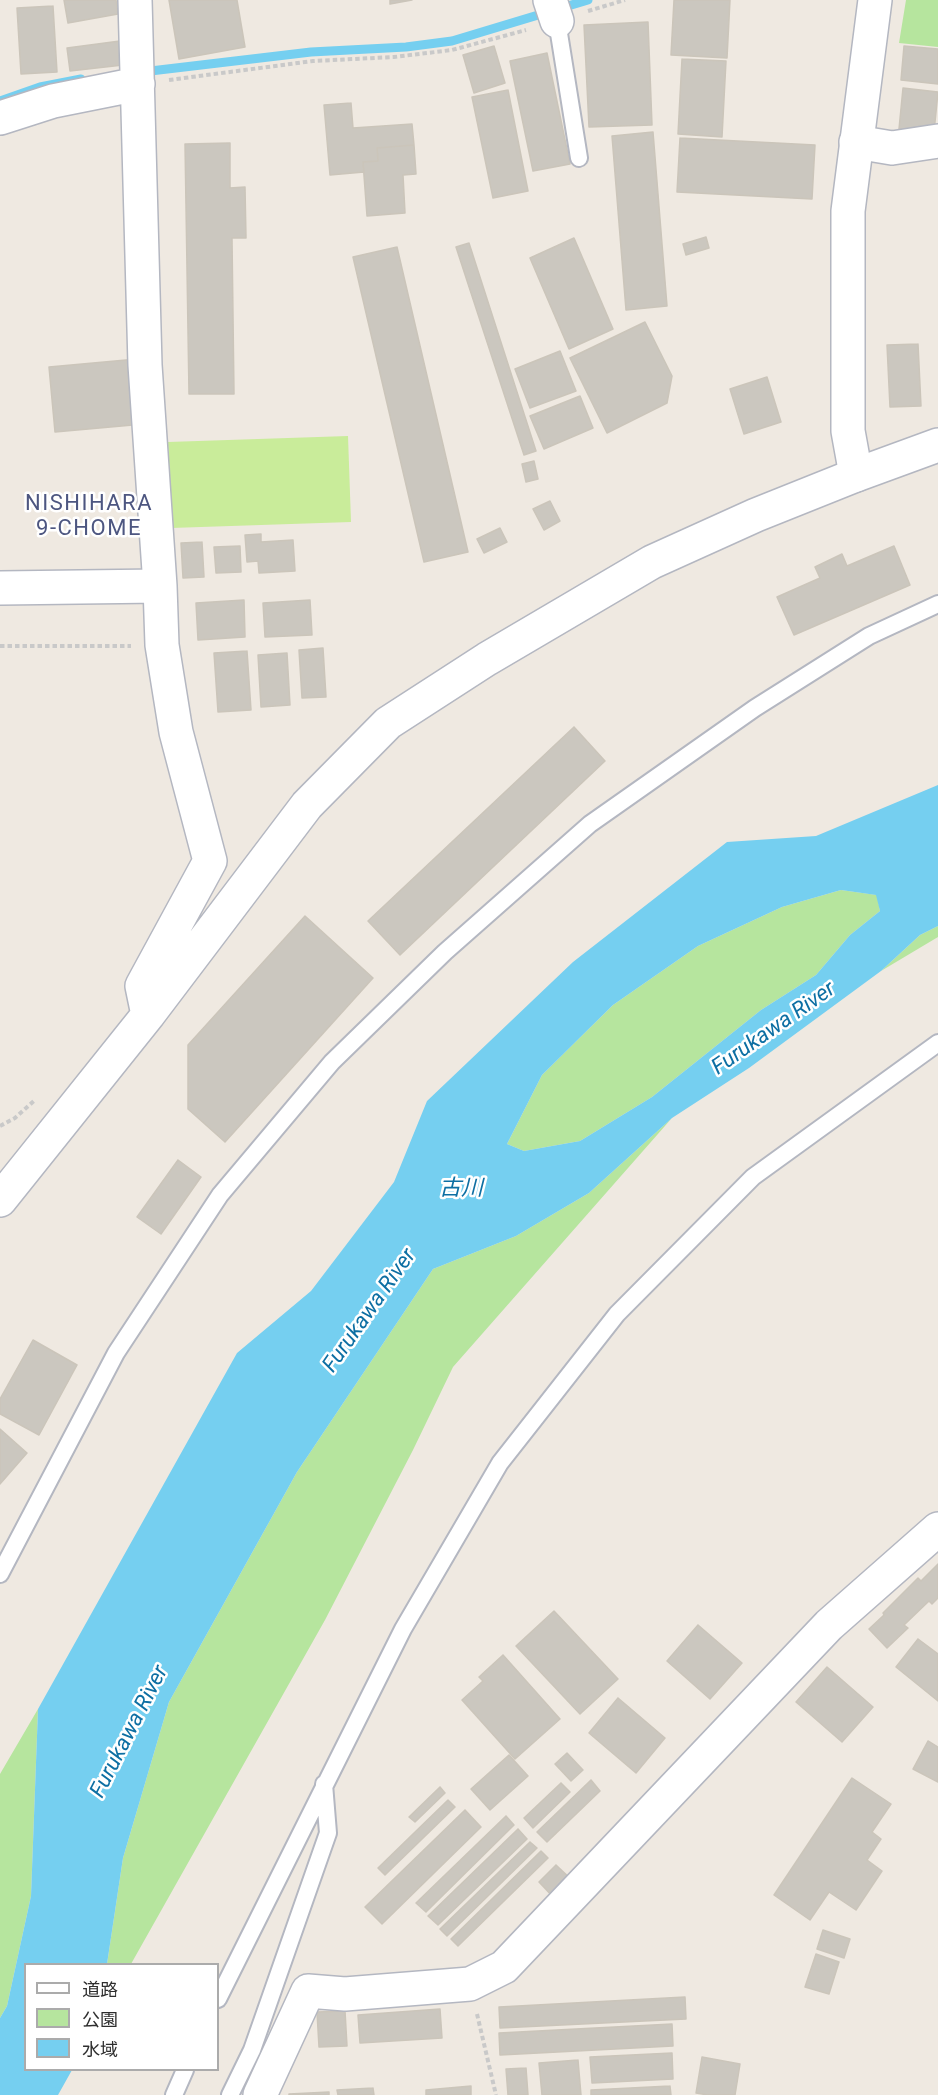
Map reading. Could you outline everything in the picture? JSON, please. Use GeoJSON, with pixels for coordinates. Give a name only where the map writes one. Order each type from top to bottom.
{"type":"FeatureCollection","features":[{"type":"Feature","properties":{"kind":"street"},"geometry":{"type":"LineString","coordinates":[[135,0],[145,365],[162,645],[176,732],[210,861],[142,986],[148,1015]]}},
{"type":"Feature","properties":{"kind":"street"},"geometry":{"type":"LineString","coordinates":[[856,475],[848,431],[848,211],[875,0]]}},
{"type":"Feature","properties":{"kind":"street"},"geometry":{"type":"LineString","coordinates":[[0,118],[138,73]]}},
{"type":"Feature","properties":{"kind":"street"},"geometry":{"type":"LineString","coordinates":[[856,142],[892,148],[938,141]]}},
{"type":"Feature","properties":{"kind":"street"},"geometry":{"type":"LineString","coordinates":[[0,1200],[148,1015],[307,805],[388,723],[487,659],[652,562],[756,515],[938,445]]}},
{"type":"Feature","properties":{"kind":"street"},"geometry":{"type":"LineString","coordinates":[[0,588],[160,586]]}},
{"type":"Feature","properties":{"kind":"street"},"geometry":{"type":"LineString","coordinates":[[260,2095],[308,1991],[345,1994],[470,1984],[504,1967],[829,1625],[938,1529]]}},
{"type":"Feature","properties":{"kind":"lane"},"geometry":{"type":"LineString","coordinates":[[553,7],[579,158]]}},
{"type":"Feature","properties":{"kind":"lane"},"geometry":{"type":"LineString","coordinates":[[0,1574],[116,1353],[220,1195],[332,1062],[445,951],[590,825],[755,708],[860,642],[938,604]]}},
{"type":"Feature","properties":{"kind":"lane"},"geometry":{"type":"LineString","coordinates":[[219,1997],[403,1629],[500,1463],[617,1314],[753,1177],[938,1043]]}},
{"type":"Feature","properties":{"kind":"lane"},"geometry":{"type":"LineString","coordinates":[[230,2095],[252,2050],[328,1833],[324,1783]]}},
{"type":"Feature","properties":{"kind":"lane"},"geometry":{"type":"LineString","coordinates":[[174,2095],[185,2071]]}},
{"type":"Feature","properties":{"kind":"path"},"geometry":{"type":"LineString","coordinates":[[138,73],[394,57],[452,50],[553,7],[625,0]]}},
{"type":"Feature","properties":{"kind":"path"},"geometry":{"type":"LineString","coordinates":[[0,646],[162,645]]}},
{"type":"Feature","properties":{"kind":"path"},"geometry":{"type":"LineString","coordinates":[[470,1984],[496,2095]]}},
{"type":"Feature","properties":{"kind":"green space"},"geometry":{"type":"Polygon","coordinates":[[[906,0],[938,0],[938,47],[899,43],[906,0]]]}},
{"type":"Feature","properties":{"kind":"green space"},"geometry":{"type":"Polygon","coordinates":[[[348,436],[351,522],[171,528],[168,442],[348,436]]]}},
{"type":"Feature","properties":{"kind":"green space"},"geometry":{"type":"Polygon","coordinates":[[[841,890],[877,895],[880,911],[850,935],[816,975],[761,1010],[652,1097],[580,1141],[524,1151],[507,1144],[542,1075],[613,1005],[698,946],[782,907],[841,890]]]}},
{"type":"Feature","properties":{"kind":"green space"},"geometry":{"type":"Polygon","coordinates":[[[938,926],[938,937],[881,971],[920,935],[938,926]]]}},
{"type":"Feature","properties":{"kind":"green space"},"geometry":{"type":"Polygon","coordinates":[[[672,1118],[453,1367],[325,1620],[132,1963],[107,1963],[123,1858],[169,1702],[297,1472],[433,1269],[516,1236],[589,1193],[672,1118]]]}},
{"type":"Feature","properties":{"kind":"green space"},"geometry":{"type":"Polygon","coordinates":[[[38,1709],[31,1896],[7,2006],[0,2018],[0,1774],[38,1709]]]}},
{"type":"Feature","properties":{"kind":"water","name":"古川"},"geometry":{"type":"Polygon","coordinates":[[[938,785],[938,926],[920,935],[881,971],[749,1068],[672,1118],[589,1193],[516,1236],[433,1269],[297,1472],[169,1702],[123,1858],[107,1963],[24,1963],[24,2071],[71,2071],[58,2095],[0,2095],[0,2018],[7,2006],[31,1896],[38,1709],[237,1353],[311,1291],[394,1182],[427,1101],[573,962],[727,842],[816,836],[938,785]],[[841,890],[782,907],[698,946],[613,1005],[542,1075],[507,1144],[524,1151],[580,1141],[652,1097],[761,1010],[816,975],[850,935],[880,911],[876,895],[841,890]]]}},
{"type":"Feature","properties":{"kind":"building"},"geometry":{"type":"Polygon","coordinates":[[[64,0],[116,0],[118,14],[68,23],[64,0]]]}},
{"type":"Feature","properties":{"kind":"building"},"geometry":{"type":"Polygon","coordinates":[[[169,0],[237,0],[245,47],[179,59],[169,0]]]}},
{"type":"Feature","properties":{"kind":"building"},"geometry":{"type":"Polygon","coordinates":[[[390,0],[412,0],[390,4],[390,0]]]}},
{"type":"Feature","properties":{"kind":"building"},"geometry":{"type":"Polygon","coordinates":[[[674,0],[730,0],[727,58],[671,55],[674,0]]]}},
{"type":"Feature","properties":{"kind":"building"},"geometry":{"type":"Polygon","coordinates":[[[53,6],[57,72],[21,74],[17,8],[53,6]]]}},
{"type":"Feature","properties":{"kind":"building"},"geometry":{"type":"Polygon","coordinates":[[[648,22],[652,125],[589,127],[584,25],[648,22]]]}},
{"type":"Feature","properties":{"kind":"building"},"geometry":{"type":"Polygon","coordinates":[[[120,41],[123,65],[70,71],[67,48],[120,41]]]}},
{"type":"Feature","properties":{"kind":"building"},"geometry":{"type":"Polygon","coordinates":[[[494,46],[505,83],[474,93],[463,55],[494,46]]]}},
{"type":"Feature","properties":{"kind":"building"},"geometry":{"type":"Polygon","coordinates":[[[904,46],[938,49],[938,84],[901,80],[904,46]]]}},
{"type":"Feature","properties":{"kind":"building"},"geometry":{"type":"Polygon","coordinates":[[[547,53],[570,164],[533,171],[510,61],[547,53]]]}},
{"type":"Feature","properties":{"kind":"building"},"geometry":{"type":"Polygon","coordinates":[[[682,59],[726,61],[722,137],[678,134],[682,59]]]}},
{"type":"Feature","properties":{"kind":"building"},"geometry":{"type":"Polygon","coordinates":[[[903,88],[938,92],[934,132],[899,129],[903,88]]]}},
{"type":"Feature","properties":{"kind":"building"},"geometry":{"type":"Polygon","coordinates":[[[508,90],[528,191],[493,198],[472,97],[508,90]]]}},
{"type":"Feature","properties":{"kind":"building"},"geometry":{"type":"Polygon","coordinates":[[[351,103],[353,128],[412,124],[414,145],[377,148],[378,161],[363,162],[364,172],[330,175],[324,105],[351,103]]]}},
{"type":"Feature","properties":{"kind":"building"},"geometry":{"type":"Polygon","coordinates":[[[653,132],[667,306],[626,310],[612,136],[653,132]]]}},
{"type":"Feature","properties":{"kind":"building"},"geometry":{"type":"Polygon","coordinates":[[[680,138],[815,145],[812,199],[677,192],[680,138]]]}},
{"type":"Feature","properties":{"kind":"building"},"geometry":{"type":"Polygon","coordinates":[[[230,143],[230,188],[245,187],[246,238],[232,238],[234,394],[189,394],[185,144],[230,143]]]}},
{"type":"Feature","properties":{"kind":"building"},"geometry":{"type":"Polygon","coordinates":[[[414,145],[416,174],[403,175],[405,213],[367,216],[363,162],[378,161],[377,148],[414,145]]]}},
{"type":"Feature","properties":{"kind":"building"},"geometry":{"type":"Polygon","coordinates":[[[706,237],[709,248],[686,255],[683,244],[706,237]]]}},
{"type":"Feature","properties":{"kind":"building"},"geometry":{"type":"Polygon","coordinates":[[[574,238],[613,329],[569,349],[530,258],[574,238]]]}},
{"type":"Feature","properties":{"kind":"building"},"geometry":{"type":"Polygon","coordinates":[[[469,243],[536,451],[524,455],[456,247],[469,243]]]}},
{"type":"Feature","properties":{"kind":"building"},"geometry":{"type":"Polygon","coordinates":[[[397,247],[468,552],[424,562],[353,257],[397,247]]]}},
{"type":"Feature","properties":{"kind":"building"},"geometry":{"type":"Polygon","coordinates":[[[645,322],[672,376],[667,403],[607,433],[570,358],[645,322]]]}},
{"type":"Feature","properties":{"kind":"building"},"geometry":{"type":"Polygon","coordinates":[[[918,344],[921,406],[890,407],[887,345],[918,344]]]}},
{"type":"Feature","properties":{"kind":"building"},"geometry":{"type":"Polygon","coordinates":[[[560,351],[576,391],[530,408],[515,369],[560,351]]]}},
{"type":"Feature","properties":{"kind":"building"},"geometry":{"type":"Polygon","coordinates":[[[137,359],[144,424],[55,432],[49,367],[137,359]]]}},
{"type":"Feature","properties":{"kind":"building"},"geometry":{"type":"Polygon","coordinates":[[[767,377],[781,422],[744,434],[730,389],[767,377]]]}},
{"type":"Feature","properties":{"kind":"building"},"geometry":{"type":"Polygon","coordinates":[[[580,396],[593,428],[544,449],[530,416],[580,396]]]}},
{"type":"Feature","properties":{"kind":"building"},"geometry":{"type":"Polygon","coordinates":[[[534,461],[538,479],[526,482],[522,464],[534,461]]]}},
{"type":"Feature","properties":{"kind":"building"},"geometry":{"type":"Polygon","coordinates":[[[550,501],[560,521],[544,530],[533,509],[550,501]]]}},
{"type":"Feature","properties":{"kind":"building"},"geometry":{"type":"Polygon","coordinates":[[[500,528],[507,542],[484,553],[477,539],[500,528]]]}},
{"type":"Feature","properties":{"kind":"building"},"geometry":{"type":"Polygon","coordinates":[[[261,534],[261,542],[293,540],[295,571],[259,573],[258,561],[247,562],[245,535],[261,534]]]}},
{"type":"Feature","properties":{"kind":"building"},"geometry":{"type":"Polygon","coordinates":[[[202,542],[204,577],[183,578],[181,543],[202,542]]]}},
{"type":"Feature","properties":{"kind":"building"},"geometry":{"type":"Polygon","coordinates":[[[240,546],[241,572],[216,573],[214,547],[240,546]]]}},
{"type":"Feature","properties":{"kind":"building"},"geometry":{"type":"Polygon","coordinates":[[[894,546],[910,585],[794,635],[777,597],[820,578],[815,567],[842,554],[847,566],[894,546]]]}},
{"type":"Feature","properties":{"kind":"building"},"geometry":{"type":"Polygon","coordinates":[[[244,600],[245,637],[198,640],[196,603],[244,600]]]}},
{"type":"Feature","properties":{"kind":"building"},"geometry":{"type":"Polygon","coordinates":[[[310,600],[312,635],[265,637],[263,603],[310,600]]]}},
{"type":"Feature","properties":{"kind":"building"},"geometry":{"type":"Polygon","coordinates":[[[323,648],[326,697],[302,698],[299,650],[323,648]]]}},
{"type":"Feature","properties":{"kind":"building"},"geometry":{"type":"Polygon","coordinates":[[[247,651],[251,710],[218,712],[214,653],[247,651]]]}},
{"type":"Feature","properties":{"kind":"building"},"geometry":{"type":"Polygon","coordinates":[[[287,653],[290,705],[261,707],[258,655],[287,653]]]}},
{"type":"Feature","properties":{"kind":"building"},"geometry":{"type":"Polygon","coordinates":[[[574,727],[605,761],[400,955],[368,921],[574,727]]]}},
{"type":"Feature","properties":{"kind":"building"},"geometry":{"type":"Polygon","coordinates":[[[305,916],[373,978],[225,1142],[188,1109],[188,1045],[305,916]]]}},
{"type":"Feature","properties":{"kind":"building"},"geometry":{"type":"Polygon","coordinates":[[[178,1160],[201,1177],[161,1234],[137,1217],[178,1160]]]}},
{"type":"Feature","properties":{"kind":"building"},"geometry":{"type":"Polygon","coordinates":[[[33,1340],[77,1365],[39,1435],[0,1414],[0,1399],[33,1340]]]}},
{"type":"Feature","properties":{"kind":"building"},"geometry":{"type":"Polygon","coordinates":[[[0,1429],[27,1453],[0,1484],[0,1429]]]}},
{"type":"Feature","properties":{"kind":"building"},"geometry":{"type":"Polygon","coordinates":[[[938,1564],[938,1598],[932,1604],[929,1601],[904,1625],[908,1628],[887,1648],[869,1629],[918,1578],[921,1581],[938,1564]]]}},
{"type":"Feature","properties":{"kind":"building"},"geometry":{"type":"Polygon","coordinates":[[[554,1611],[618,1679],[580,1714],[516,1646],[554,1611]]]}},
{"type":"Feature","properties":{"kind":"building"},"geometry":{"type":"Polygon","coordinates":[[[698,1625],[742,1663],[710,1699],[667,1661],[698,1625]]]}},
{"type":"Feature","properties":{"kind":"building"},"geometry":{"type":"Polygon","coordinates":[[[918,1639],[938,1654],[938,1701],[896,1667],[918,1639]]]}},
{"type":"Feature","properties":{"kind":"building"},"geometry":{"type":"Polygon","coordinates":[[[503,1655],[560,1719],[515,1759],[462,1700],[483,1681],[479,1677],[503,1655]]]}},
{"type":"Feature","properties":{"kind":"building"},"geometry":{"type":"Polygon","coordinates":[[[827,1667],[873,1707],[842,1742],[796,1702],[827,1667]]]}},
{"type":"Feature","properties":{"kind":"building"},"geometry":{"type":"Polygon","coordinates":[[[618,1698],[665,1738],[636,1773],[589,1733],[618,1698]]]}},
{"type":"Feature","properties":{"kind":"building"},"geometry":{"type":"Polygon","coordinates":[[[928,1741],[938,1747],[938,1782],[913,1769],[928,1741]]]}},
{"type":"Feature","properties":{"kind":"building"},"geometry":{"type":"Polygon","coordinates":[[[567,1753],[583,1770],[571,1781],[555,1764],[567,1753]]]}},
{"type":"Feature","properties":{"kind":"building"},"geometry":{"type":"Polygon","coordinates":[[[509,1755],[528,1776],[490,1810],[471,1789],[509,1755]]]}},
{"type":"Feature","properties":{"kind":"building"},"geometry":{"type":"Polygon","coordinates":[[[852,1778],[891,1804],[872,1832],[881,1839],[867,1860],[882,1871],[856,1910],[829,1892],[810,1920],[774,1895],[852,1778]]]}},
{"type":"Feature","properties":{"kind":"building"},"geometry":{"type":"Polygon","coordinates":[[[591,1780],[600,1791],[547,1842],[537,1832],[591,1780]]]}},
{"type":"Feature","properties":{"kind":"building"},"geometry":{"type":"Polygon","coordinates":[[[561,1783],[570,1792],[533,1828],[524,1818],[561,1783]]]}},
{"type":"Feature","properties":{"kind":"building"},"geometry":{"type":"Polygon","coordinates":[[[440,1787],[445,1793],[415,1822],[409,1817],[440,1787]]]}},
{"type":"Feature","properties":{"kind":"building"},"geometry":{"type":"Polygon","coordinates":[[[448,1800],[455,1807],[385,1875],[378,1868],[448,1800]]]}},
{"type":"Feature","properties":{"kind":"building"},"geometry":{"type":"Polygon","coordinates":[[[465,1810],[481,1827],[382,1924],[365,1907],[465,1810]]]}},
{"type":"Feature","properties":{"kind":"building"},"geometry":{"type":"Polygon","coordinates":[[[506,1816],[514,1825],[426,1912],[416,1903],[506,1816]]]}},
{"type":"Feature","properties":{"kind":"building"},"geometry":{"type":"Polygon","coordinates":[[[518,1829],[527,1839],[438,1925],[428,1916],[518,1829]]]}},
{"type":"Feature","properties":{"kind":"building"},"geometry":{"type":"Polygon","coordinates":[[[530,1842],[537,1848],[447,1936],[440,1929],[530,1842]]]}},
{"type":"Feature","properties":{"kind":"building"},"geometry":{"type":"Polygon","coordinates":[[[541,1851],[548,1858],[458,1946],[451,1939],[541,1851]]]}},
{"type":"Feature","properties":{"kind":"building"},"geometry":{"type":"Polygon","coordinates":[[[556,1865],[573,1881],[555,1899],[539,1882],[556,1865]]]}},
{"type":"Feature","properties":{"kind":"building"},"geometry":{"type":"Polygon","coordinates":[[[823,1930],[850,1939],[844,1958],[817,1949],[823,1930]]]}},
{"type":"Feature","properties":{"kind":"building"},"geometry":{"type":"Polygon","coordinates":[[[816,1954],[839,1962],[829,1994],[805,1987],[816,1954]]]}},
{"type":"Feature","properties":{"kind":"building"},"geometry":{"type":"Polygon","coordinates":[[[685,1997],[686,2019],[500,2028],[499,2007],[685,1997]]]}},
{"type":"Feature","properties":{"kind":"building"},"geometry":{"type":"Polygon","coordinates":[[[440,2009],[442,2038],[360,2043],[358,2015],[440,2009]]]}},
{"type":"Feature","properties":{"kind":"building"},"geometry":{"type":"Polygon","coordinates":[[[345,2011],[347,2046],[319,2047],[317,2012],[345,2011]]]}},
{"type":"Feature","properties":{"kind":"building"},"geometry":{"type":"Polygon","coordinates":[[[672,2024],[673,2046],[500,2055],[499,2033],[672,2024]]]}},
{"type":"Feature","properties":{"kind":"building"},"geometry":{"type":"Polygon","coordinates":[[[672,2053],[673,2079],[592,2083],[590,2057],[672,2053]]]}},
{"type":"Feature","properties":{"kind":"building"},"geometry":{"type":"Polygon","coordinates":[[[702,2057],[740,2064],[735,2095],[696,2093],[702,2057]]]}},
{"type":"Feature","properties":{"kind":"building"},"geometry":{"type":"Polygon","coordinates":[[[578,2060],[581,2095],[542,2095],[539,2063],[578,2060]]]}},
{"type":"Feature","properties":{"kind":"building"},"geometry":{"type":"Polygon","coordinates":[[[526,2068],[528,2095],[508,2095],[506,2069],[526,2068]]]}},
{"type":"Feature","properties":{"kind":"building"},"geometry":{"type":"Polygon","coordinates":[[[471,2086],[471,2095],[426,2095],[426,2090],[471,2086]]]}},
{"type":"Feature","properties":{"kind":"building"},"geometry":{"type":"Polygon","coordinates":[[[670,2086],[671,2095],[591,2095],[591,2090],[670,2086]]]}},
{"type":"Feature","properties":{"kind":"building"},"geometry":{"type":"Polygon","coordinates":[[[373,2088],[374,2095],[338,2095],[337,2090],[373,2088]]]}},
{"type":"Feature","properties":{"kind":"building"},"geometry":{"type":"Polygon","coordinates":[[[329,2092],[329,2095],[289,2095],[289,2094],[329,2092]]]}},
{"type":"Feature","properties":{"kind":"waterway"},"geometry":{"type":"LineString","coordinates":[[142,72],[311,52],[406,47],[452,41],[588,0]]}},
{"type":"Feature","properties":{"kind":"waterway"},"geometry":{"type":"LineString","coordinates":[[0,101],[40,87],[81,79]]}},
{"type":"Feature","properties":{"kind":"district","name":"NISHIHARA 9-CHOME"},"geometry":{"type":"Point","coordinates":[89,516]}},
{"type":"Feature","properties":{"kind":"water label","name":"Furukawa River"},"geometry":{"type":"Point","coordinates":[774,1029]}},
{"type":"Feature","properties":{"kind":"water label","name":"Furukawa River"},"geometry":{"type":"Point","coordinates":[370,1311]}},
{"type":"Feature","properties":{"kind":"water label","name":"Furukawa River"},"geometry":{"type":"Point","coordinates":[130,1732]}}]}
